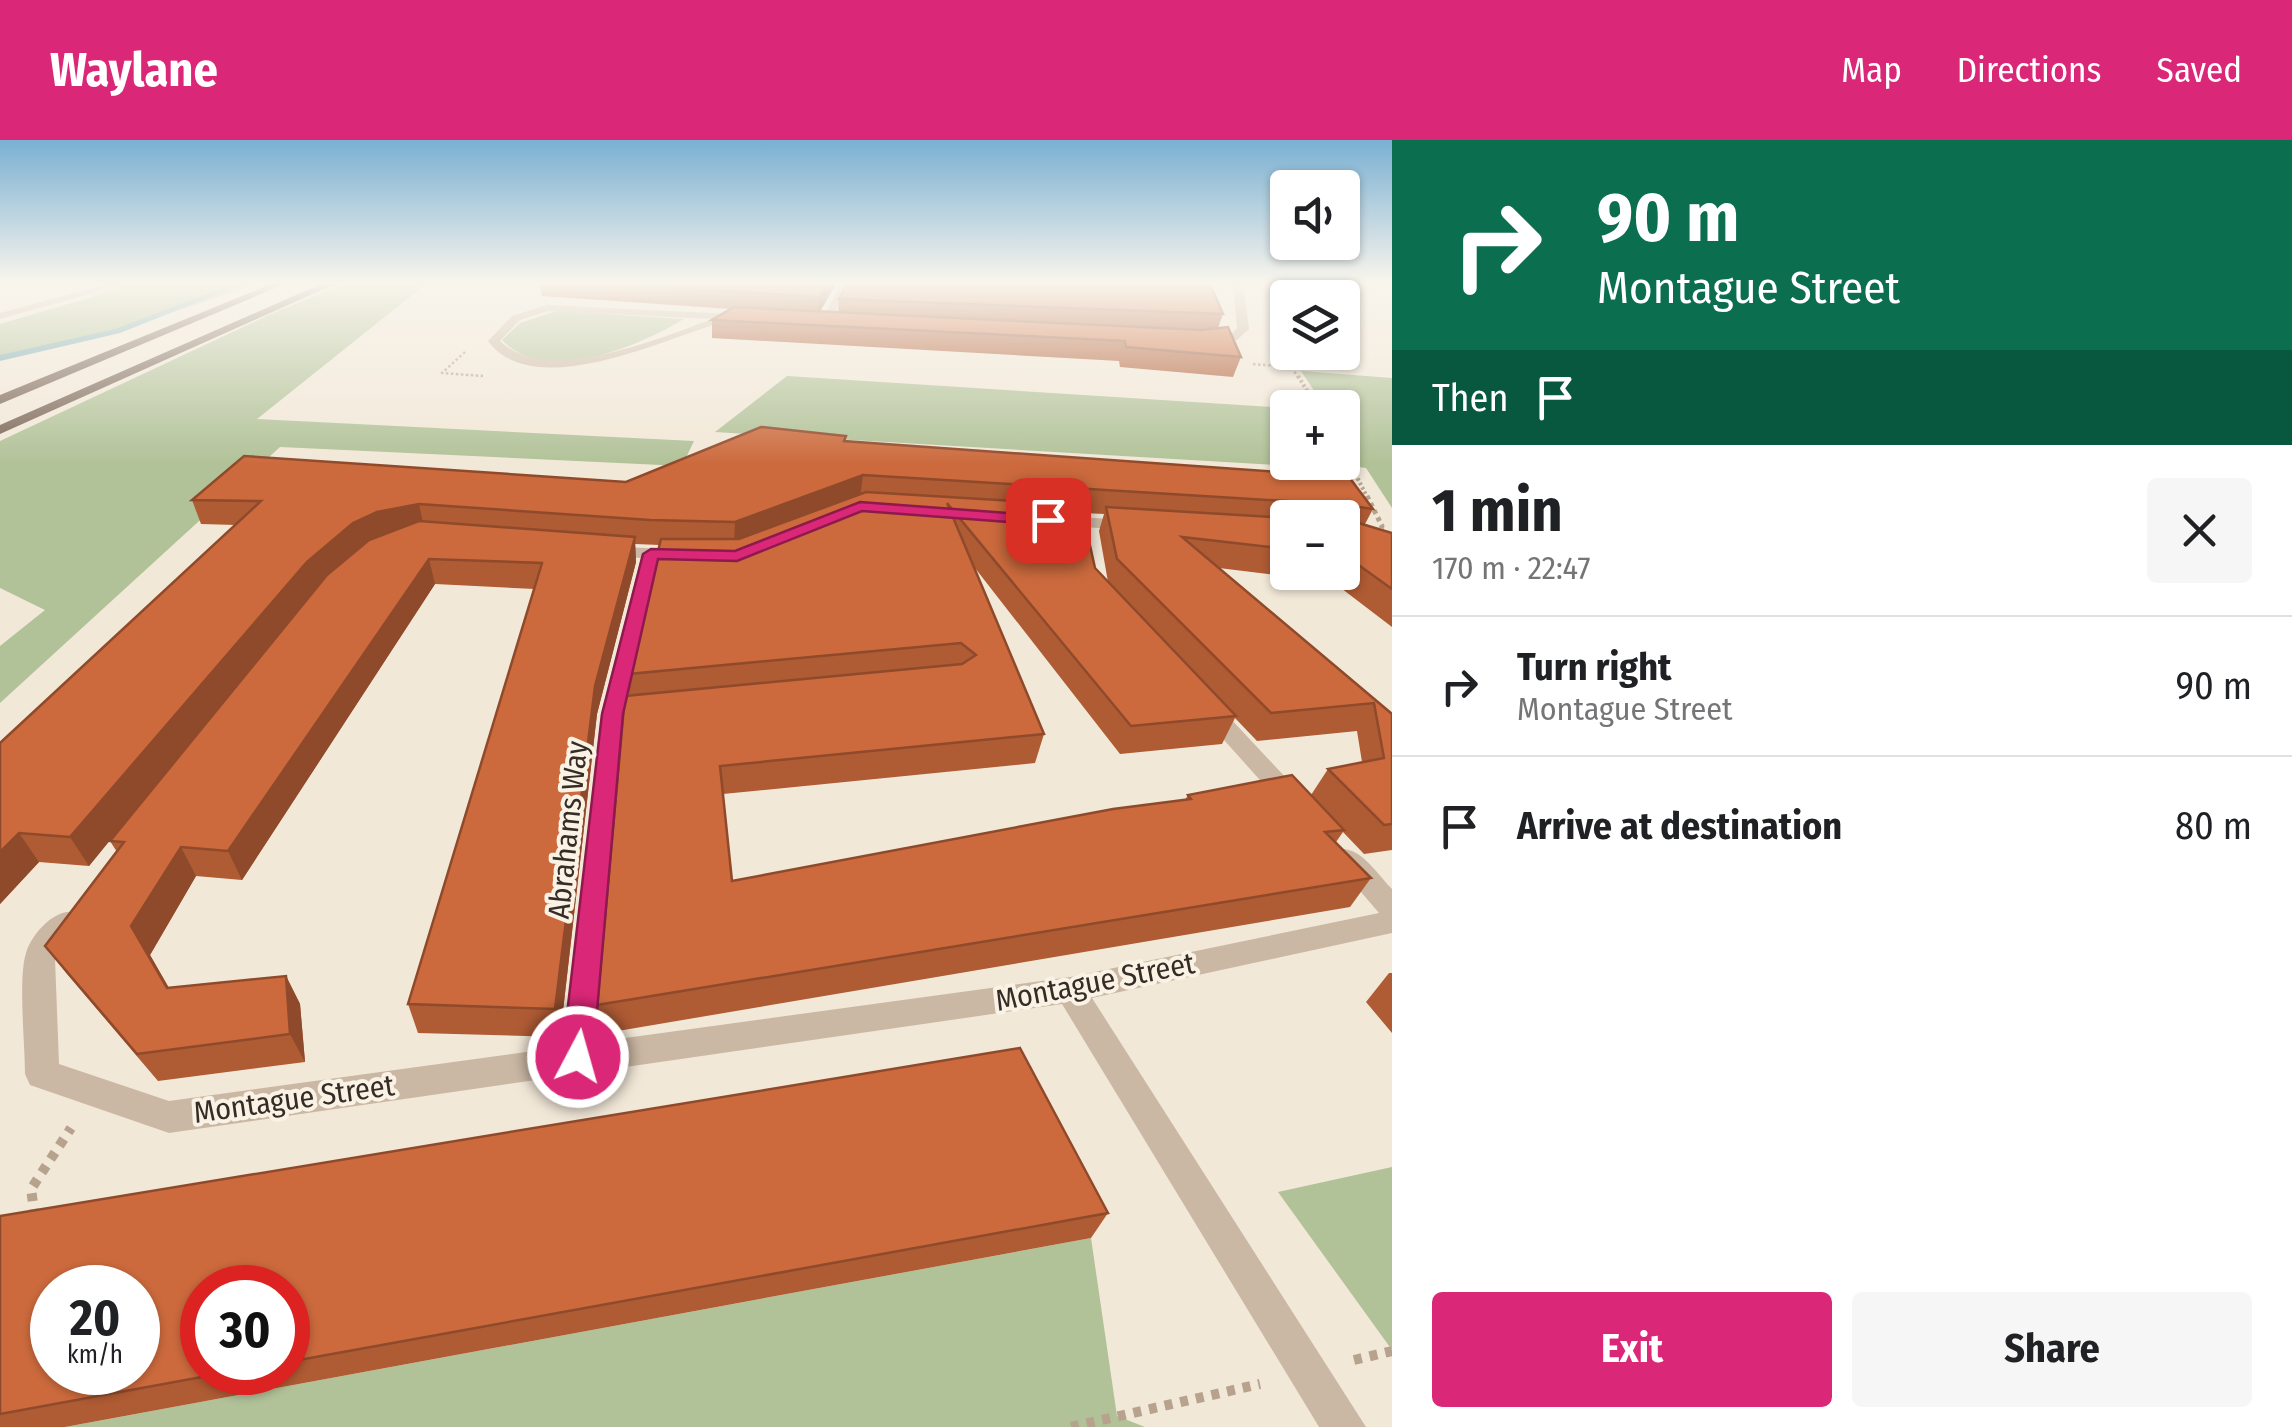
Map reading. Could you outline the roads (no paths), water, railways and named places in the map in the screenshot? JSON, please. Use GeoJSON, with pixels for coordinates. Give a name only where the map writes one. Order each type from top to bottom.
{"type":"FeatureCollection","features":[{"type":"Feature","properties":{"kind":"main road"},"geometry":{"type":"LineString","coordinates":[[0,400],[135,344]]}},
{"type":"Feature","properties":{"kind":"main road"},"geometry":{"type":"LineString","coordinates":[[0,430],[188,344]]}},
{"type":"Feature","properties":{"kind":"street"},"geometry":{"type":"LineString","coordinates":[[495,344],[517,357],[548,362],[596,362],[657,344]]}},
{"type":"Feature","properties":{"kind":"street"},"geometry":{"type":"LineString","coordinates":[[1029,519],[1086,535],[1159,527]]}},
{"type":"Feature","properties":{"kind":"street"},"geometry":{"type":"LineString","coordinates":[[576,548],[720,556]]}},
{"type":"Feature","properties":{"kind":"street","name":"Abrahams Way"},"geometry":{"type":"LineString","coordinates":[[578,1057],[622,714],[651,554]]}},
{"type":"Feature","properties":{"kind":"street"},"geometry":{"type":"LineString","coordinates":[[1190,689],[1392,908]]}},
{"type":"Feature","properties":{"kind":"street","name":"Montague Street"},"geometry":{"type":"LineString","coordinates":[[78,908],[40,955],[42,1074],[170,1117],[1070,990],[1392,922]]}},
{"type":"Feature","properties":{"kind":"street"},"geometry":{"type":"LineString","coordinates":[[1070,990],[1344,1427]]}},
{"type":"Feature","properties":{"kind":"waterway"},"geometry":{"type":"LineString","coordinates":[[0,358],[60,344]]}}]}
